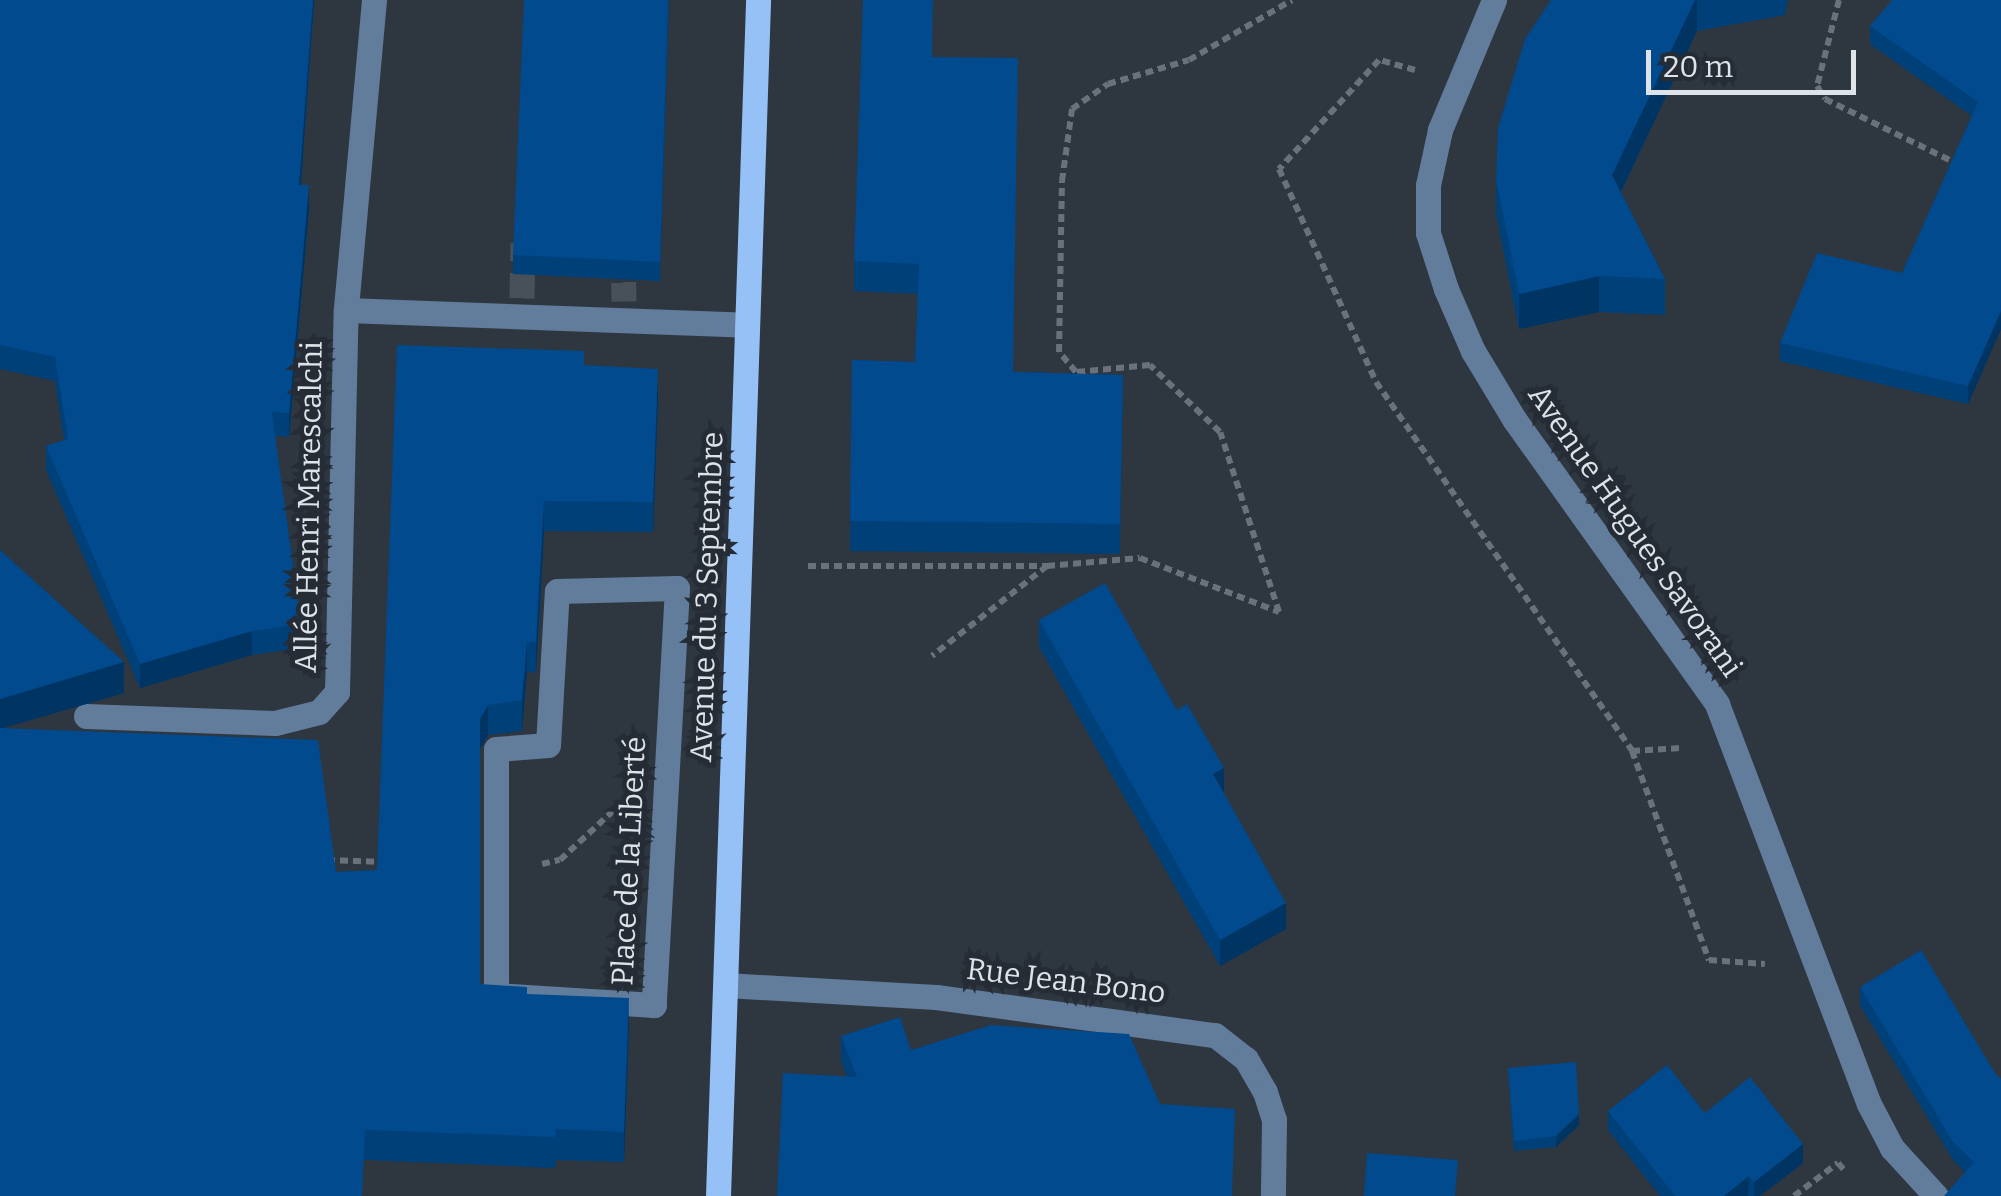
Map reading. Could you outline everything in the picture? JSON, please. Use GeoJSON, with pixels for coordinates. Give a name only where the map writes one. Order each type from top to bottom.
{"type":"FeatureCollection","features":[{"type":"Feature","properties":{"kind":"main road","name":"Avenue du 3 Septembre"},"geometry":{"type":"LineString","coordinates":[[718,1196],[758,0]]}},
{"type":"Feature","properties":{"kind":"street","name":"Allée Henri Marescalchi"},"geometry":{"type":"LineString","coordinates":[[86,716],[275,723],[319,712],[337,692],[346,310],[374,0]]}},
{"type":"Feature","properties":{"kind":"street","name":"Avenue Hugues Savorani"},"geometry":{"type":"LineString","coordinates":[[1494,0],[1459,83],[1428,185],[1428,233],[1472,352],[1716,704],[1870,1104],[1892,1148],[1936,1196]]}},
{"type":"Feature","properties":{"kind":"street","name":"Allée Henri Marescalchi"},"geometry":{"type":"LineString","coordinates":[[346,310],[747,325]]}},
{"type":"Feature","properties":{"kind":"street","name":"Place de la Liberté"},"geometry":{"type":"LineString","coordinates":[[677,588],[654,1005],[496,995],[496,749],[548,745],[556,591],[677,588]]}},
{"type":"Feature","properties":{"kind":"street","name":"Rue Jean Bono"},"geometry":{"type":"LineString","coordinates":[[726,985],[936,997],[1215,1035],[1246,1059],[1265,1092],[1274,1120],[1272,1196]]}},
{"type":"Feature","properties":{"kind":"path"},"geometry":{"type":"LineString","coordinates":[[808,566],[1047,566],[1140,558],[1279,612],[1220,432],[1150,365],[1076,372],[1059,352],[1062,181],[1072,109],[1108,84],[1189,60],[1292,0]]}},
{"type":"Feature","properties":{"kind":"path"},"geometry":{"type":"LineString","coordinates":[[1840,0],[1817,86],[1826,99],[1966,168]]}},
{"type":"Feature","properties":{"kind":"path"},"geometry":{"type":"LineString","coordinates":[[1459,83],[1379,60],[1279,168],[1376,382],[1632,751],[1708,960],[1768,964]]}},
{"type":"Feature","properties":{"kind":"path"},"geometry":{"type":"LineString","coordinates":[[932,656],[1047,566]]}},
{"type":"Feature","properties":{"kind":"path"},"geometry":{"type":"LineString","coordinates":[[1632,751],[1698,746]]}},
{"type":"Feature","properties":{"kind":"path"},"geometry":{"type":"LineString","coordinates":[[1794,1196],[1838,1163],[1848,1174]]}},
{"type":"Feature","properties":{"kind":"building"},"geometry":{"type":"Polygon","coordinates":[[[0,0],[313,0],[299,185],[309,185],[289,413],[272,412],[301,624],[252,631],[140,664],[46,446],[68,439],[55,357],[0,345],[0,0]]]}},
{"type":"Feature","properties":{"kind":"building"},"geometry":{"type":"Polygon","coordinates":[[[524,0],[668,0],[660,262],[513,255],[524,0]]]}},
{"type":"Feature","properties":{"kind":"building"},"geometry":{"type":"Polygon","coordinates":[[[863,0],[933,0],[932,57],[1018,58],[1013,372],[1123,375],[1120,524],[850,521],[852,360],[915,362],[919,264],[854,261],[863,0]]]}},
{"type":"Feature","properties":{"kind":"building"},"geometry":{"type":"Polygon","coordinates":[[[1551,0],[1695,0],[1612,175],[1665,279],[1599,276],[1519,294],[1496,179],[1498,128],[1525,39],[1551,0]]]}},
{"type":"Feature","properties":{"kind":"building"},"geometry":{"type":"Polygon","coordinates":[[[1892,0],[2001,0],[2001,311],[1968,386],[1780,343],[1817,253],[1902,273],[1978,102],[1870,26],[1892,0]]]}},
{"type":"Feature","properties":{"kind":"building"},"geometry":{"type":"Polygon","coordinates":[[[397,345],[584,351],[584,365],[658,369],[653,502],[544,501],[536,642],[527,641],[522,700],[488,705],[480,719],[480,984],[527,987],[527,994],[629,998],[624,1132],[556,1129],[555,1137],[365,1130],[362,1196],[0,1196],[0,728],[318,740],[336,872],[377,870],[397,345]]]}},
{"type":"Feature","properties":{"kind":"building"},"geometry":{"type":"Polygon","coordinates":[[[0,550],[124,662],[0,699],[0,550]]]}},
{"type":"Feature","properties":{"kind":"building"},"geometry":{"type":"Polygon","coordinates":[[[1105,583],[1177,710],[1187,704],[1224,768],[1213,774],[1286,903],[1220,940],[1039,620],[1105,583]]]}},
{"type":"Feature","properties":{"kind":"building"},"geometry":{"type":"Polygon","coordinates":[[[1921,950],[2001,1079],[2001,1196],[1944,1196],[1974,1162],[1953,1142],[1860,987],[1921,950]]]}},
{"type":"Feature","properties":{"kind":"building"},"geometry":{"type":"Polygon","coordinates":[[[900,1017],[911,1050],[991,1025],[1129,1034],[1160,1104],[1235,1109],[1232,1196],[777,1196],[783,1073],[857,1077],[841,1036],[900,1017]]]}},
{"type":"Feature","properties":{"kind":"building"},"geometry":{"type":"Polygon","coordinates":[[[1576,1062],[1579,1114],[1556,1136],[1514,1141],[1508,1068],[1576,1062]]]}},
{"type":"Feature","properties":{"kind":"building"},"geometry":{"type":"Polygon","coordinates":[[[1667,1065],[1705,1113],[1750,1077],[1803,1144],[1754,1182],[1749,1176],[1724,1196],[1675,1196],[1608,1111],[1667,1065]]]}},
{"type":"Feature","properties":{"kind":"building"},"geometry":{"type":"Polygon","coordinates":[[[1367,1153],[1458,1160],[1455,1196],[1364,1196],[1367,1153]]]}},
{"type":"Feature","properties":{"kind":"tunnel"},"geometry":{"type":"LineString","coordinates":[[522,298],[523,243]]}},
{"type":"Feature","properties":{"kind":"tunnel"},"geometry":{"type":"LineString","coordinates":[[623,245],[624,301]]}}]}
